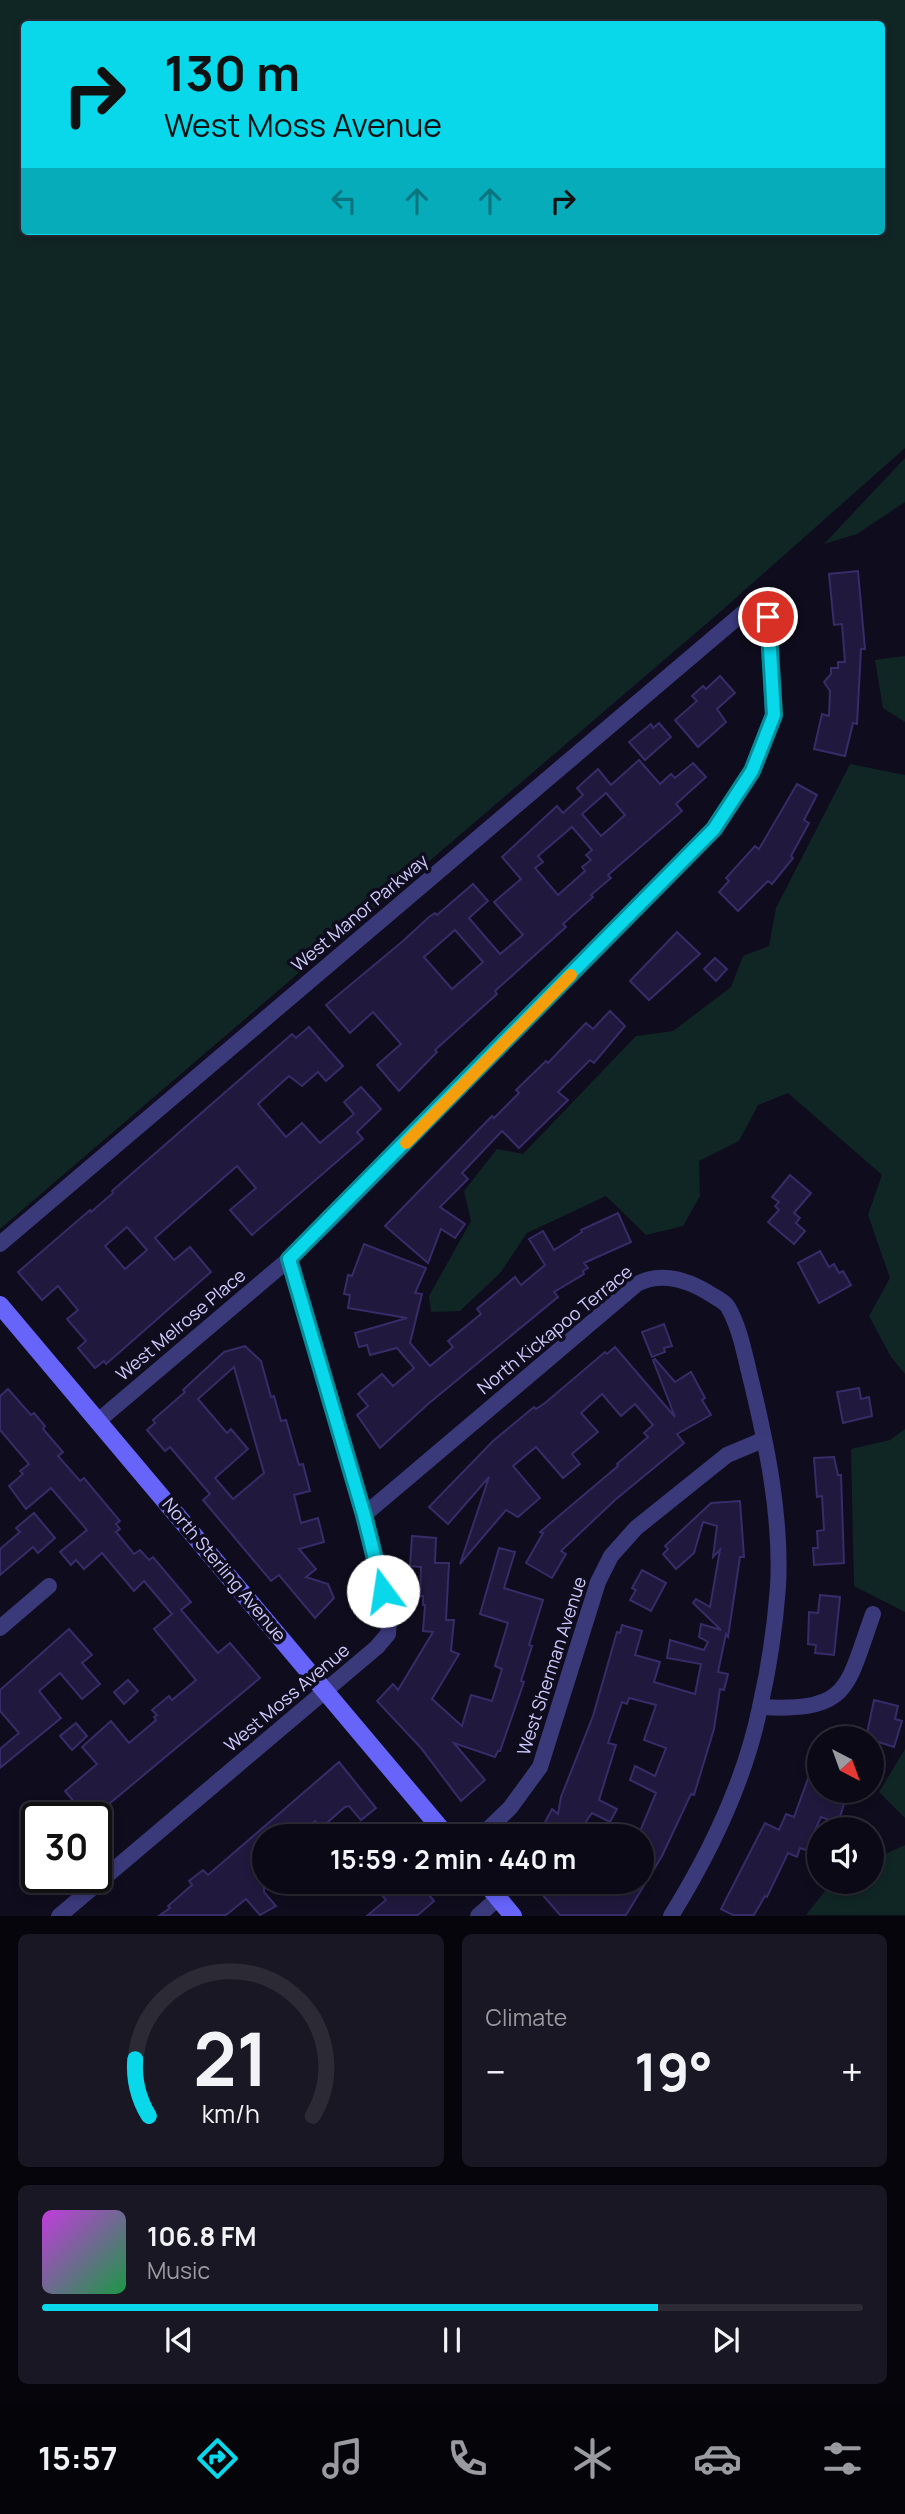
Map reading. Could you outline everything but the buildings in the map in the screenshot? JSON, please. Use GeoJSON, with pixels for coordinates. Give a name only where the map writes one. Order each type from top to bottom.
{"type":"FeatureCollection","features":[{"type":"Feature","properties":{"kind":"street","name":"West Manor Parkway"},"geometry":{"type":"LineString","coordinates":[[0,1244],[744,612],[768,617],[774,715],[752,771],[714,829],[289,1259]]}},
{"type":"Feature","properties":{"kind":"street","name":"West Melrose Place"},"geometry":{"type":"LineString","coordinates":[[98,1421],[289,1259]]}},
{"type":"Feature","properties":{"kind":"street","name":"West Moss Avenue"},"geometry":{"type":"LineString","coordinates":[[59,1916],[377,1647],[388,1634],[389,1617],[364,1515],[289,1259]]}},
{"type":"Feature","properties":{"kind":"street","name":"North Kickapoo Terrace"},"geometry":{"type":"LineString","coordinates":[[364,1515],[634,1286],[648,1279],[674,1279],[695,1284],[727,1304],[743,1346],[764,1440],[776,1523],[778,1585],[760,1707],[746,1761],[723,1815],[671,1916]]}},
{"type":"Feature","properties":{"kind":"street","name":"North Sterling Avenue"},"geometry":{"type":"LineString","coordinates":[[0,1306],[437,1824]]}},
{"type":"Feature","properties":{"kind":"street","name":"West Sherman Avenue"},"geometry":{"type":"LineString","coordinates":[[493,1824],[510,1808],[540,1767],[598,1582],[611,1556],[636,1528],[727,1455],[764,1440]]}},
{"type":"Feature","properties":{"kind":"street"},"geometry":{"type":"LineString","coordinates":[[0,1628],[49,1586]]}},
{"type":"Feature","properties":{"kind":"street"},"geometry":{"type":"LineString","coordinates":[[760,1707],[813,1707],[840,1693],[849,1680],[873,1614]]}},
{"type":"Feature","properties":{"kind":"street"},"geometry":{"type":"LineString","coordinates":[[495,1894],[513,1916]]}},
{"type":"Feature","properties":{"kind":"street"},"geometry":{"type":"LineString","coordinates":[[478,1916],[498,1898]]}},
{"type":"Feature","properties":{"kind":"green space"},"geometry":{"type":"Polygon","coordinates":[[[0,0],[905,0],[905,448],[720,612],[0,1229],[0,0]]]}},
{"type":"Feature","properties":{"kind":"green space"},"geometry":{"type":"Polygon","coordinates":[[[905,458],[905,502],[857,534],[824,544],[905,458]]]}},
{"type":"Feature","properties":{"kind":"green space"},"geometry":{"type":"Polygon","coordinates":[[[905,656],[905,722],[883,708],[875,660],[905,656]]]}},
{"type":"Feature","properties":{"kind":"green space"},"geometry":{"type":"Polygon","coordinates":[[[850,764],[905,775],[905,1374],[891,1357],[869,1316],[890,1278],[868,1215],[882,1175],[788,1093],[758,1105],[739,1141],[699,1161],[700,1196],[683,1226],[646,1235],[606,1196],[527,1233],[501,1272],[460,1311],[431,1312],[429,1296],[471,1221],[464,1191],[497,1149],[523,1154],[636,1036],[673,1031],[731,987],[743,956],[769,946],[776,908],[850,764]]]}},
{"type":"Feature","properties":{"kind":"green space"},"geometry":{"type":"Polygon","coordinates":[[[905,1429],[905,1612],[854,1586],[851,1449],[890,1440],[905,1429]]]}},
{"type":"Feature","properties":{"kind":"green space"},"geometry":{"type":"Polygon","coordinates":[[[905,1749],[905,1818],[884,1797],[884,1784],[905,1749]]]}},
{"type":"Feature","properties":{"kind":"green space"},"geometry":{"type":"Polygon","coordinates":[[[905,1845],[905,1915],[806,1915],[823,1894],[884,1894],[884,1855],[905,1845]]]}},
{"type":"Feature","properties":{"kind":"slow traffic"},"geometry":{"type":"LineString","coordinates":[[406,1143],[571,975]]}},
{"type":"Feature","properties":{"kind":"route"},"geometry":{"type":"LineString","coordinates":[[383,1591],[364,1515],[289,1259],[714,829],[752,771],[774,715],[768,617]]}}]}
